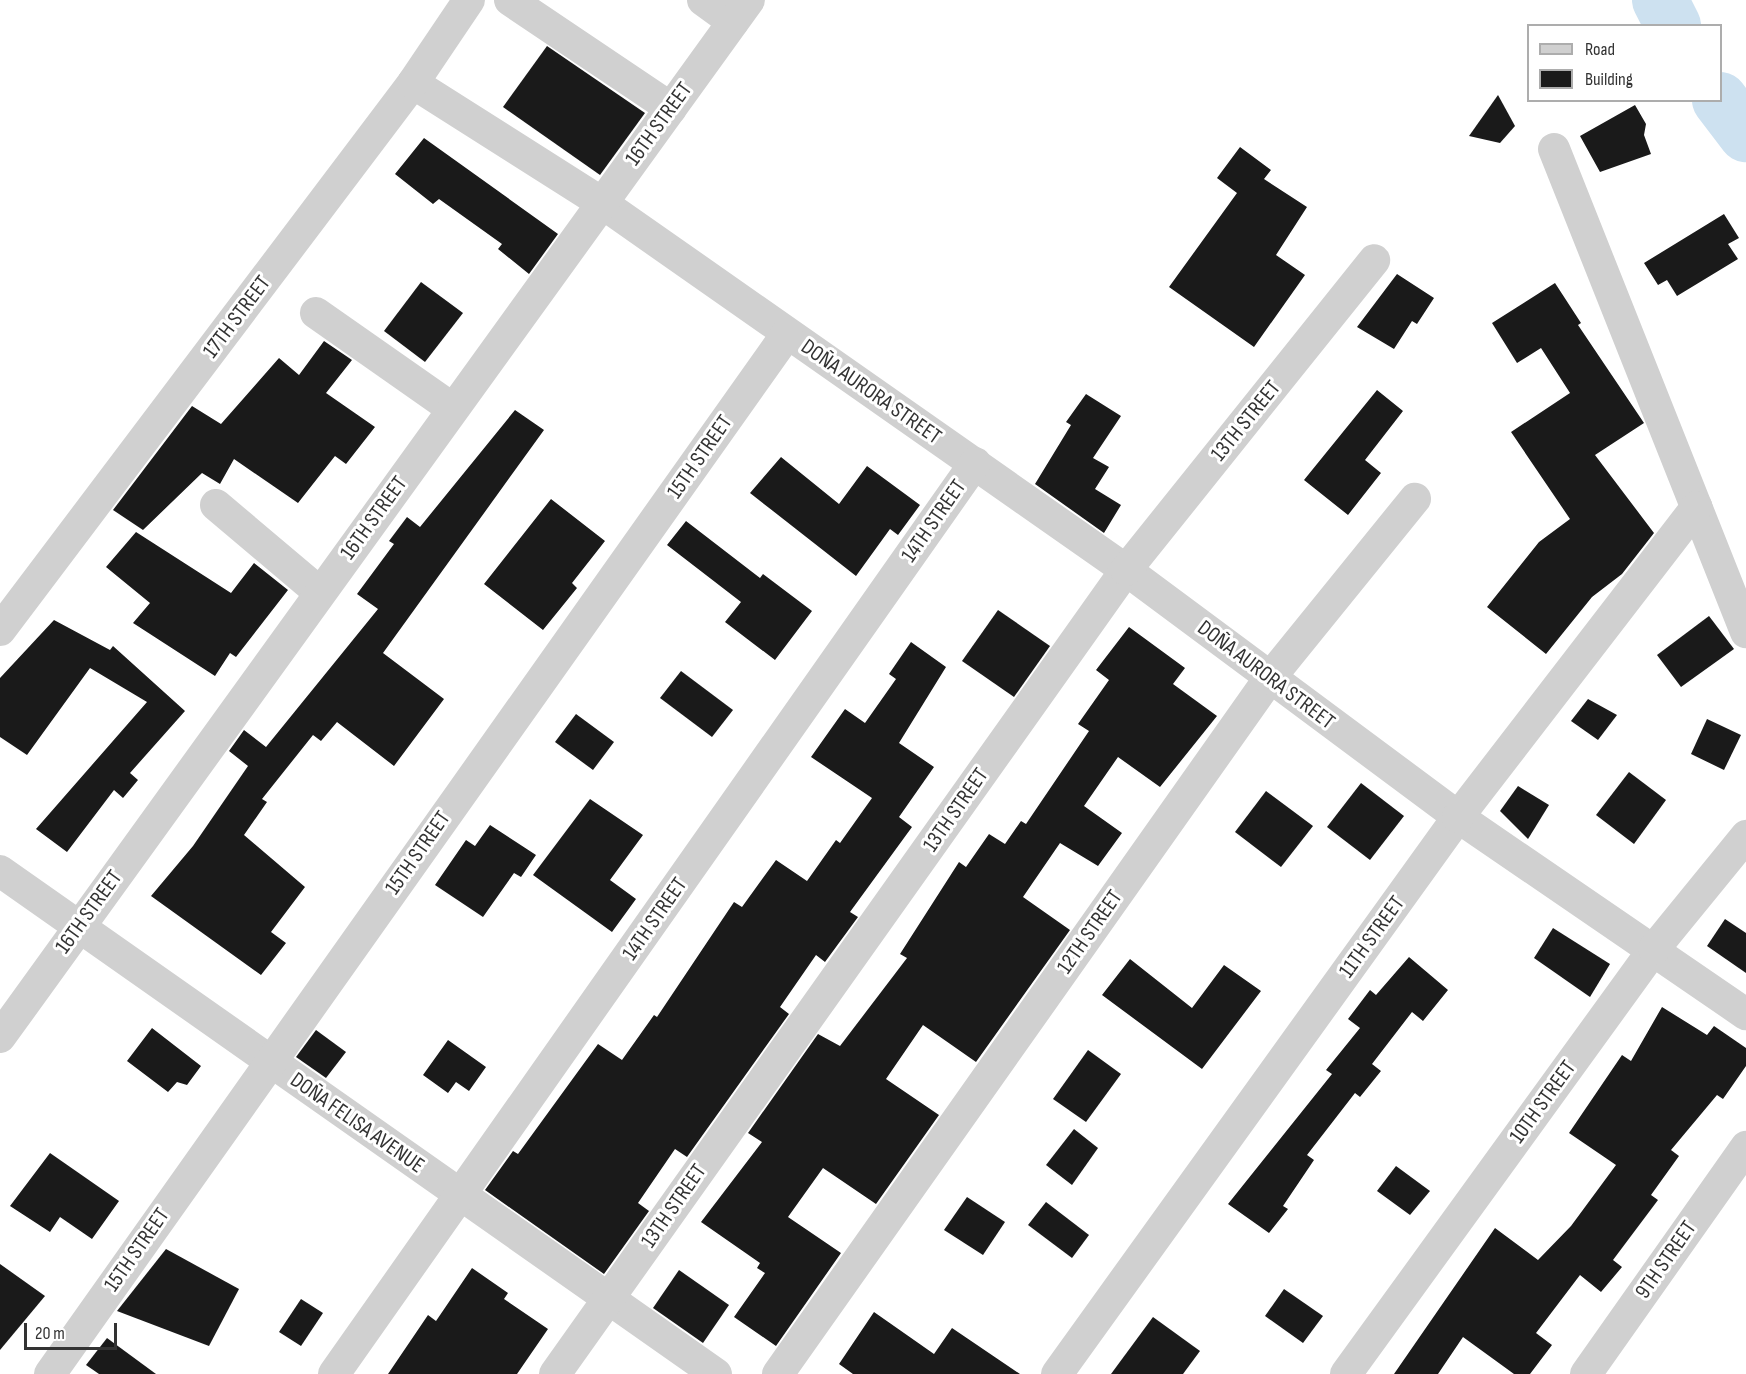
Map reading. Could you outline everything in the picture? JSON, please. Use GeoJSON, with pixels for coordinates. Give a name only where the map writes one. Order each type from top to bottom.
{"type":"FeatureCollection","features":[{"type":"Feature","properties":{"kind":"street","name":"17TH STREET"},"geometry":{"type":"LineString","coordinates":[[0,630],[413,83],[469,0]]}},
{"type":"Feature","properties":{"kind":"street"},"geometry":{"type":"LineString","coordinates":[[510,0],[671,108]]}},
{"type":"Feature","properties":{"kind":"street"},"geometry":{"type":"LineString","coordinates":[[703,0],[741,11]]}},
{"type":"Feature","properties":{"kind":"street","name":"16TH STREET"},"geometry":{"type":"LineString","coordinates":[[0,1037],[741,11]]}},
{"type":"Feature","properties":{"kind":"street","name":"DOÑA AURORA STREET"},"geometry":{"type":"LineString","coordinates":[[413,83],[602,203],[975,463],[1126,570],[1269,679],[1458,817],[1746,1014]]}},
{"type":"Feature","properties":{"kind":"street"},"geometry":{"type":"LineString","coordinates":[[1554,149],[1746,632]]}},
{"type":"Feature","properties":{"kind":"street","name":"13TH STREET"},"geometry":{"type":"LineString","coordinates":[[555,1374],[1126,570],[1374,260]]}},
{"type":"Feature","properties":{"kind":"street"},"geometry":{"type":"LineString","coordinates":[[316,313],[453,410]]}},
{"type":"Feature","properties":{"kind":"street","name":"15TH STREET"},"geometry":{"type":"LineString","coordinates":[[50,1374],[787,334]]}},
{"type":"Feature","properties":{"kind":"street","name":"14TH STREET"},"geometry":{"type":"LineString","coordinates":[[334,1374],[975,463]]}},
{"type":"Feature","properties":{"kind":"street","name":"12TH STREET"},"geometry":{"type":"LineString","coordinates":[[778,1374],[1269,679],[1415,499]]}},
{"type":"Feature","properties":{"kind":"street"},"geometry":{"type":"LineString","coordinates":[[216,505],[320,593]]}},
{"type":"Feature","properties":{"kind":"street","name":"11TH STREET"},"geometry":{"type":"LineString","coordinates":[[1057,1374],[1458,817],[1697,507]]}},
{"type":"Feature","properties":{"kind":"street","name":"10TH STREET"},"geometry":{"type":"LineString","coordinates":[[1346,1374],[1654,949],[1746,836]]}},
{"type":"Feature","properties":{"kind":"street","name":"DOÑA FELISA AVENUE"},"geometry":{"type":"LineString","coordinates":[[0,871],[77,928],[716,1374]]}},
{"type":"Feature","properties":{"kind":"street","name":"9TH STREET"},"geometry":{"type":"LineString","coordinates":[[1586,1374],[1746,1147]]}},
{"type":"Feature","properties":{"kind":"building"},"geometry":{"type":"Polygon","coordinates":[[[547,46],[645,113],[600,175],[503,107],[547,46]]]}},
{"type":"Feature","properties":{"kind":"building"},"geometry":{"type":"Polygon","coordinates":[[[1498,95],[1515,126],[1500,143],[1469,136],[1498,95]]]}},
{"type":"Feature","properties":{"kind":"building"},"geometry":{"type":"Polygon","coordinates":[[[1635,105],[1646,124],[1644,135],[1651,154],[1600,172],[1580,136],[1635,105]]]}},
{"type":"Feature","properties":{"kind":"building"},"geometry":{"type":"Polygon","coordinates":[[[424,138],[558,234],[529,274],[498,249],[502,244],[439,199],[433,204],[395,174],[424,138]]]}},
{"type":"Feature","properties":{"kind":"building"},"geometry":{"type":"Polygon","coordinates":[[[1240,147],[1271,170],[1264,179],[1307,207],[1276,255],[1305,275],[1254,347],[1169,287],[1237,193],[1217,178],[1240,147]]]}},
{"type":"Feature","properties":{"kind":"building"},"geometry":{"type":"Polygon","coordinates":[[[1724,214],[1739,238],[1728,244],[1738,259],[1677,296],[1667,280],[1658,285],[1644,263],[1724,214]]]}},
{"type":"Feature","properties":{"kind":"building"},"geometry":{"type":"Polygon","coordinates":[[[1397,274],[1434,298],[1417,324],[1412,321],[1394,349],[1357,327],[1397,274]]]}},
{"type":"Feature","properties":{"kind":"building"},"geometry":{"type":"Polygon","coordinates":[[[421,282],[463,313],[425,362],[384,331],[421,282]]]}},
{"type":"Feature","properties":{"kind":"building"},"geometry":{"type":"Polygon","coordinates":[[[1555,283],[1581,323],[1578,325],[1644,423],[1595,455],[1654,533],[1622,574],[1592,597],[1546,654],[1487,607],[1539,542],[1570,519],[1511,432],[1570,393],[1541,348],[1517,363],[1492,323],[1555,283]]]}},
{"type":"Feature","properties":{"kind":"building"},"geometry":{"type":"Polygon","coordinates":[[[324,341],[352,360],[326,393],[375,427],[346,464],[335,456],[298,503],[234,459],[220,484],[202,473],[143,530],[113,510],[192,406],[221,424],[279,358],[299,375],[324,341]]]}},
{"type":"Feature","properties":{"kind":"building"},"geometry":{"type":"Polygon","coordinates":[[[1377,390],[1403,411],[1365,460],[1381,473],[1348,515],[1304,480],[1377,390]]]}},
{"type":"Feature","properties":{"kind":"building"},"geometry":{"type":"Polygon","coordinates":[[[1086,394],[1121,416],[1093,458],[1109,467],[1095,489],[1121,505],[1104,533],[1035,484],[1071,425],[1066,422],[1086,394]]]}},
{"type":"Feature","properties":{"kind":"building"},"geometry":{"type":"Polygon","coordinates":[[[515,410],[544,430],[383,653],[444,699],[394,766],[337,722],[321,741],[313,735],[262,799],[267,802],[244,835],[305,887],[271,932],[286,943],[261,975],[151,896],[193,846],[248,766],[229,751],[244,730],[266,747],[378,609],[357,594],[394,544],[389,541],[407,517],[420,527],[515,410]]]}},
{"type":"Feature","properties":{"kind":"building"},"geometry":{"type":"Polygon","coordinates":[[[781,457],[839,504],[867,466],[920,505],[898,535],[890,529],[856,576],[750,493],[781,457]]]}},
{"type":"Feature","properties":{"kind":"building"},"geometry":{"type":"Polygon","coordinates":[[[551,499],[605,541],[572,583],[577,588],[543,630],[484,584],[551,499]]]}},
{"type":"Feature","properties":{"kind":"building"},"geometry":{"type":"Polygon","coordinates":[[[686,521],[760,578],[763,574],[812,611],[775,660],[725,622],[741,602],[667,545],[686,521]]]}},
{"type":"Feature","properties":{"kind":"building"},"geometry":{"type":"Polygon","coordinates":[[[136,532],[231,593],[254,563],[288,590],[236,657],[230,653],[215,676],[133,623],[150,603],[106,567],[136,532]]]}},
{"type":"Feature","properties":{"kind":"building"},"geometry":{"type":"Polygon","coordinates":[[[998,610],[1050,646],[1014,697],[962,661],[998,610]]]}},
{"type":"Feature","properties":{"kind":"building"},"geometry":{"type":"Polygon","coordinates":[[[1709,616],[1734,649],[1681,687],[1657,655],[1709,616]]]}},
{"type":"Feature","properties":{"kind":"building"},"geometry":{"type":"Polygon","coordinates":[[[54,620],[110,650],[113,646],[185,711],[130,773],[138,780],[123,798],[114,790],[67,852],[36,829],[147,702],[90,668],[27,755],[0,737],[0,678],[54,620]]]}},
{"type":"Feature","properties":{"kind":"building"},"geometry":{"type":"Polygon","coordinates":[[[1129,627],[1185,668],[1173,684],[1217,716],[1160,787],[1118,757],[1084,806],[1122,833],[1098,866],[1060,843],[1023,897],[1070,930],[976,1062],[923,1025],[886,1079],[939,1115],[876,1204],[823,1168],[788,1217],[841,1253],[776,1346],[734,1317],[765,1273],[757,1268],[760,1263],[701,1222],[762,1142],[748,1133],[818,1034],[840,1046],[907,958],[900,954],[959,862],[966,867],[989,834],[1005,844],[1021,821],[1026,824],[1089,731],[1078,724],[1109,680],[1096,670],[1129,627]]]}},
{"type":"Feature","properties":{"kind":"building"},"geometry":{"type":"Polygon","coordinates":[[[911,642],[946,667],[899,743],[934,767],[899,817],[912,827],[850,912],[858,917],[825,962],[816,955],[780,1007],[789,1014],[687,1157],[675,1149],[638,1203],[649,1211],[604,1274],[485,1190],[513,1151],[518,1154],[598,1044],[622,1060],[654,1015],[657,1017],[734,902],[742,907],[776,860],[807,881],[836,840],[840,843],[872,798],[811,757],[845,709],[865,723],[896,679],[889,674],[911,642]]]}},
{"type":"Feature","properties":{"kind":"building"},"geometry":{"type":"Polygon","coordinates":[[[681,671],[733,710],[712,737],[660,698],[681,671]]]}},
{"type":"Feature","properties":{"kind":"building"},"geometry":{"type":"Polygon","coordinates":[[[1588,699],[1617,715],[1598,740],[1571,721],[1588,699]]]}},
{"type":"Feature","properties":{"kind":"building"},"geometry":{"type":"Polygon","coordinates":[[[576,714],[614,742],[593,770],[555,742],[576,714]]]}},
{"type":"Feature","properties":{"kind":"building"},"geometry":{"type":"Polygon","coordinates":[[[1707,719],[1741,735],[1724,770],[1691,754],[1707,719]]]}},
{"type":"Feature","properties":{"kind":"building"},"geometry":{"type":"Polygon","coordinates":[[[1629,772],[1666,800],[1634,844],[1596,815],[1629,772]]]}},
{"type":"Feature","properties":{"kind":"building"},"geometry":{"type":"Polygon","coordinates":[[[1361,783],[1404,816],[1370,860],[1327,827],[1361,783]]]}},
{"type":"Feature","properties":{"kind":"building"},"geometry":{"type":"Polygon","coordinates":[[[1518,786],[1549,805],[1528,839],[1500,811],[1518,786]]]}},
{"type":"Feature","properties":{"kind":"building"},"geometry":{"type":"Polygon","coordinates":[[[1266,791],[1313,826],[1281,867],[1235,832],[1266,791]]]}},
{"type":"Feature","properties":{"kind":"building"},"geometry":{"type":"Polygon","coordinates":[[[590,799],[643,835],[610,880],[636,899],[612,932],[533,875],[590,799]]]}},
{"type":"Feature","properties":{"kind":"building"},"geometry":{"type":"Polygon","coordinates":[[[490,825],[536,855],[521,877],[514,873],[483,917],[435,885],[466,840],[475,846],[490,825]]]}},
{"type":"Feature","properties":{"kind":"building"},"geometry":{"type":"Polygon","coordinates":[[[1725,919],[1746,933],[1746,973],[1707,946],[1725,919]]]}},
{"type":"Feature","properties":{"kind":"building"},"geometry":{"type":"Polygon","coordinates":[[[1553,928],[1610,964],[1590,997],[1534,958],[1553,928]]]}},
{"type":"Feature","properties":{"kind":"building"},"geometry":{"type":"Polygon","coordinates":[[[1409,957],[1448,990],[1423,1021],[1412,1012],[1372,1064],[1381,1071],[1360,1097],[1355,1093],[1307,1155],[1314,1160],[1283,1206],[1288,1209],[1269,1233],[1228,1204],[1332,1074],[1326,1070],[1360,1028],[1348,1019],[1370,990],[1376,995],[1409,957]]]}},
{"type":"Feature","properties":{"kind":"building"},"geometry":{"type":"Polygon","coordinates":[[[1130,959],[1192,1008],[1224,965],[1261,991],[1202,1069],[1102,995],[1130,959]]]}},
{"type":"Feature","properties":{"kind":"building"},"geometry":{"type":"Polygon","coordinates":[[[1662,1007],[1707,1035],[1714,1026],[1746,1048],[1746,1066],[1723,1099],[1717,1095],[1671,1150],[1679,1156],[1651,1195],[1658,1200],[1613,1260],[1622,1267],[1601,1292],[1580,1275],[1536,1333],[1552,1345],[1530,1374],[1514,1374],[1463,1337],[1438,1374],[1394,1374],[1495,1228],[1538,1260],[1571,1226],[1616,1165],[1569,1133],[1622,1055],[1631,1061],[1662,1007]]]}},
{"type":"Feature","properties":{"kind":"building"},"geometry":{"type":"Polygon","coordinates":[[[152,1028],[201,1066],[187,1085],[177,1082],[168,1092],[127,1061],[152,1028]]]}},
{"type":"Feature","properties":{"kind":"building"},"geometry":{"type":"Polygon","coordinates":[[[316,1030],[346,1052],[326,1078],[296,1057],[316,1030]]]}},
{"type":"Feature","properties":{"kind":"building"},"geometry":{"type":"Polygon","coordinates":[[[448,1040],[486,1067],[469,1091],[456,1082],[448,1093],[423,1075],[448,1040]]]}},
{"type":"Feature","properties":{"kind":"building"},"geometry":{"type":"Polygon","coordinates":[[[1088,1050],[1121,1074],[1086,1122],[1053,1099],[1088,1050]]]}},
{"type":"Feature","properties":{"kind":"building"},"geometry":{"type":"Polygon","coordinates":[[[1074,1129],[1098,1148],[1072,1185],[1046,1165],[1074,1129]]]}},
{"type":"Feature","properties":{"kind":"building"},"geometry":{"type":"Polygon","coordinates":[[[50,1153],[119,1201],[92,1239],[60,1217],[50,1232],[10,1206],[50,1153]]]}},
{"type":"Feature","properties":{"kind":"building"},"geometry":{"type":"Polygon","coordinates":[[[1396,1166],[1430,1191],[1410,1215],[1377,1191],[1396,1166]]]}},
{"type":"Feature","properties":{"kind":"building"},"geometry":{"type":"Polygon","coordinates":[[[967,1197],[1005,1222],[983,1255],[944,1230],[967,1197]]]}},
{"type":"Feature","properties":{"kind":"building"},"geometry":{"type":"Polygon","coordinates":[[[1046,1202],[1089,1235],[1072,1258],[1028,1225],[1046,1202]]]}},
{"type":"Feature","properties":{"kind":"building"},"geometry":{"type":"Polygon","coordinates":[[[166,1249],[239,1289],[209,1346],[117,1311],[166,1249]]]}},
{"type":"Feature","properties":{"kind":"building"},"geometry":{"type":"Polygon","coordinates":[[[0,1264],[45,1296],[0,1350],[0,1264]]]}},
{"type":"Feature","properties":{"kind":"building"},"geometry":{"type":"Polygon","coordinates":[[[472,1268],[508,1293],[504,1299],[548,1329],[517,1374],[388,1374],[428,1315],[436,1321],[472,1268]]]}},
{"type":"Feature","properties":{"kind":"building"},"geometry":{"type":"Polygon","coordinates":[[[679,1270],[729,1305],[703,1343],[653,1308],[679,1270]]]}},
{"type":"Feature","properties":{"kind":"building"},"geometry":{"type":"Polygon","coordinates":[[[1284,1289],[1323,1316],[1303,1343],[1265,1316],[1284,1289]]]}},
{"type":"Feature","properties":{"kind":"building"},"geometry":{"type":"Polygon","coordinates":[[[301,1299],[323,1313],[301,1346],[279,1332],[301,1299]]]}},
{"type":"Feature","properties":{"kind":"building"},"geometry":{"type":"Polygon","coordinates":[[[874,1312],[934,1354],[952,1328],[1020,1374],[853,1374],[839,1364],[874,1312]]]}},
{"type":"Feature","properties":{"kind":"building"},"geometry":{"type":"Polygon","coordinates":[[[1153,1317],[1200,1351],[1183,1374],[1111,1374],[1153,1317]]]}},
{"type":"Feature","properties":{"kind":"building"},"geometry":{"type":"Polygon","coordinates":[[[107,1338],[156,1374],[99,1374],[86,1365],[107,1338]]]}},
{"type":"Feature","properties":{"kind":"waterway"},"geometry":{"type":"LineString","coordinates":[[1660,0],[1672,24]]}},
{"type":"Feature","properties":{"kind":"waterway"},"geometry":{"type":"LineString","coordinates":[[1722,102],[1746,134]]}}]}
